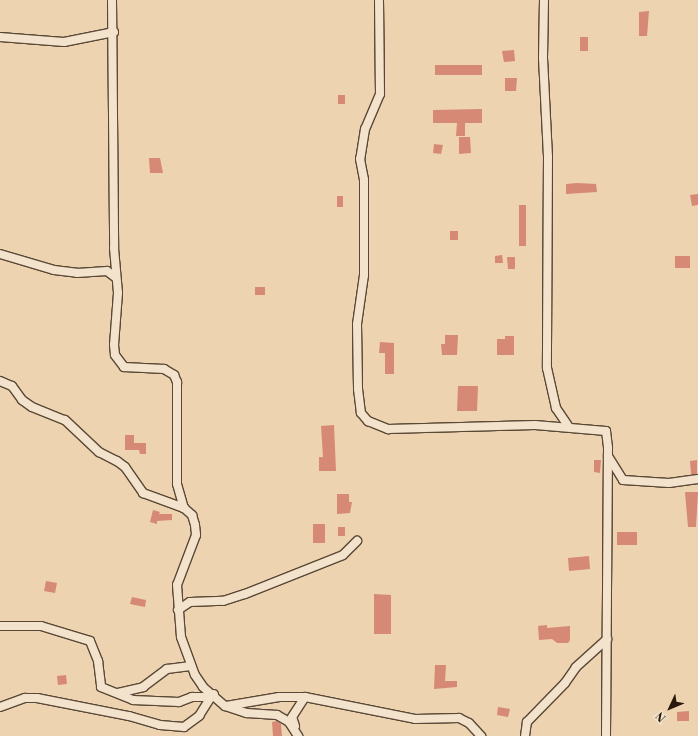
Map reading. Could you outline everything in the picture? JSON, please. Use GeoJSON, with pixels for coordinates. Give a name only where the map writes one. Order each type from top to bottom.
{"type":"FeatureCollection","features":[{"type":"Feature","properties":{"kind":"street"},"geometry":{"type":"LineString","coordinates":[[112,0],[114,32],[115,277],[118,293],[114,346],[118,361],[124,367],[132,369],[164,369],[174,375],[177,382],[177,484],[184,508]]}},
{"type":"Feature","properties":{"kind":"street"},"geometry":{"type":"LineString","coordinates":[[379,0],[380,94],[365,129],[360,158],[364,180],[364,275],[357,324],[358,389],[361,413],[368,421],[388,429],[535,425],[606,431],[608,455],[606,736]]}},
{"type":"Feature","properties":{"kind":"street"},"geometry":{"type":"LineString","coordinates":[[544,0],[543,58],[548,157],[546,193],[548,254],[547,368],[556,408],[569,427]]}},
{"type":"Feature","properties":{"kind":"street"},"geometry":{"type":"LineString","coordinates":[[0,37],[64,42],[114,32]]}},
{"type":"Feature","properties":{"kind":"street"},"geometry":{"type":"LineString","coordinates":[[0,254],[54,270],[77,273],[107,271],[115,277]]}},
{"type":"Feature","properties":{"kind":"street"},"geometry":{"type":"LineString","coordinates":[[0,381],[12,386],[22,400],[32,407],[65,420],[99,452],[125,467],[143,493],[184,508],[192,515],[196,535],[177,585],[181,637],[190,666],[203,686],[225,706],[247,712],[277,716],[289,722],[296,732]]}},
{"type":"Feature","properties":{"kind":"street"},"geometry":{"type":"LineString","coordinates":[[608,455],[623,480],[669,483],[698,479]]}},
{"type":"Feature","properties":{"kind":"street"},"geometry":{"type":"LineString","coordinates":[[178,610],[190,602],[222,601],[245,594],[343,555],[357,541]]}},
{"type":"Feature","properties":{"kind":"street"},"geometry":{"type":"LineString","coordinates":[[0,626],[41,626],[90,641],[98,661],[102,687],[133,700],[179,702],[192,697],[212,695]]}},
{"type":"Feature","properties":{"kind":"street"},"geometry":{"type":"LineString","coordinates":[[525,736],[527,722],[565,683],[576,667],[607,639]]}},
{"type":"Feature","properties":{"kind":"street"},"geometry":{"type":"LineString","coordinates":[[118,693],[143,687],[167,669],[190,666]]}},
{"type":"Feature","properties":{"kind":"street"},"geometry":{"type":"LineString","coordinates":[[0,707],[25,698],[37,698],[129,716],[160,725],[184,727],[200,716],[212,695]]}},
{"type":"Feature","properties":{"kind":"street"},"geometry":{"type":"LineString","coordinates":[[225,706],[272,698],[305,697],[415,719],[459,718],[469,723],[481,736]]}},
{"type":"Feature","properties":{"kind":"street"},"geometry":{"type":"LineString","coordinates":[[296,732],[292,717],[305,697]]}},
{"type":"Feature","properties":{"kind":"building"},"geometry":{"type":"Polygon","coordinates":[[[649,11],[647,36],[639,36],[639,12],[649,11]]]}},
{"type":"Feature","properties":{"kind":"building"},"geometry":{"type":"Polygon","coordinates":[[[580,37],[588,37],[588,51],[580,51],[580,37]]]}},
{"type":"Feature","properties":{"kind":"building"},"geometry":{"type":"Polygon","coordinates":[[[514,50],[515,61],[504,62],[502,51],[514,50]]]}},
{"type":"Feature","properties":{"kind":"building"},"geometry":{"type":"Polygon","coordinates":[[[435,65],[482,65],[482,75],[435,75],[435,65]]]}},
{"type":"Feature","properties":{"kind":"building"},"geometry":{"type":"Polygon","coordinates":[[[505,78],[517,78],[516,91],[505,91],[505,78]]]}},
{"type":"Feature","properties":{"kind":"building"},"geometry":{"type":"Polygon","coordinates":[[[338,95],[345,95],[345,104],[338,104],[338,95]]]}},
{"type":"Feature","properties":{"kind":"building"},"geometry":{"type":"Polygon","coordinates":[[[482,109],[482,123],[465,123],[465,136],[456,136],[457,123],[433,123],[433,110],[482,109]]]}},
{"type":"Feature","properties":{"kind":"building"},"geometry":{"type":"Polygon","coordinates":[[[459,137],[470,137],[471,153],[459,154],[459,137]]]}},
{"type":"Feature","properties":{"kind":"building"},"geometry":{"type":"Polygon","coordinates":[[[434,144],[443,145],[441,154],[433,153],[434,144]]]}},
{"type":"Feature","properties":{"kind":"building"},"geometry":{"type":"Polygon","coordinates":[[[149,158],[160,158],[163,173],[150,173],[149,158]]]}},
{"type":"Feature","properties":{"kind":"building"},"geometry":{"type":"Polygon","coordinates":[[[566,184],[596,184],[597,192],[566,194],[566,184]]]}},
{"type":"Feature","properties":{"kind":"building"},"geometry":{"type":"Polygon","coordinates":[[[698,194],[698,205],[692,206],[690,195],[698,194]]]}},
{"type":"Feature","properties":{"kind":"building"},"geometry":{"type":"Polygon","coordinates":[[[337,196],[343,196],[343,207],[337,207],[337,196]]]}},
{"type":"Feature","properties":{"kind":"building"},"geometry":{"type":"Polygon","coordinates":[[[519,205],[526,205],[526,246],[519,246],[519,205]]]}},
{"type":"Feature","properties":{"kind":"building"},"geometry":{"type":"Polygon","coordinates":[[[450,231],[458,231],[458,240],[450,240],[450,231]]]}},
{"type":"Feature","properties":{"kind":"building"},"geometry":{"type":"Polygon","coordinates":[[[502,255],[503,263],[495,263],[495,256],[502,255]]]}},
{"type":"Feature","properties":{"kind":"building"},"geometry":{"type":"Polygon","coordinates":[[[675,256],[690,256],[690,268],[675,268],[675,256]]]}},
{"type":"Feature","properties":{"kind":"building"},"geometry":{"type":"Polygon","coordinates":[[[507,257],[515,257],[515,269],[508,269],[507,257]]]}},
{"type":"Feature","properties":{"kind":"building"},"geometry":{"type":"Polygon","coordinates":[[[255,287],[265,287],[265,295],[255,295],[255,287]]]}},
{"type":"Feature","properties":{"kind":"building"},"geometry":{"type":"Polygon","coordinates":[[[445,335],[458,335],[457,355],[442,355],[441,344],[445,344],[445,335]]]}},
{"type":"Feature","properties":{"kind":"building"},"geometry":{"type":"Polygon","coordinates":[[[505,336],[514,336],[514,355],[497,355],[497,339],[505,339],[505,336]]]}},
{"type":"Feature","properties":{"kind":"building"},"geometry":{"type":"Polygon","coordinates":[[[380,342],[394,343],[394,374],[385,374],[385,353],[379,353],[380,342]]]}},
{"type":"Feature","properties":{"kind":"building"},"geometry":{"type":"Polygon","coordinates":[[[458,386],[478,386],[477,411],[457,411],[458,386]]]}},
{"type":"Feature","properties":{"kind":"building"},"geometry":{"type":"Polygon","coordinates":[[[334,425],[336,471],[319,471],[319,457],[323,457],[321,426],[334,425]]]}},
{"type":"Feature","properties":{"kind":"building"},"geometry":{"type":"Polygon","coordinates":[[[125,435],[134,435],[134,443],[146,443],[146,454],[140,454],[139,450],[125,450],[125,435]]]}},
{"type":"Feature","properties":{"kind":"building"},"geometry":{"type":"Polygon","coordinates":[[[594,460],[601,460],[600,473],[594,472],[594,460]]]}},
{"type":"Feature","properties":{"kind":"building"},"geometry":{"type":"Polygon","coordinates":[[[697,460],[697,474],[691,474],[690,461],[697,460]]]}},
{"type":"Feature","properties":{"kind":"building"},"geometry":{"type":"Polygon","coordinates":[[[685,492],[698,492],[696,527],[688,527],[685,492]]]}},
{"type":"Feature","properties":{"kind":"building"},"geometry":{"type":"Polygon","coordinates":[[[337,494],[349,494],[349,502],[352,502],[350,513],[337,514],[337,494]]]}},
{"type":"Feature","properties":{"kind":"building"},"geometry":{"type":"Polygon","coordinates":[[[153,510],[160,512],[159,514],[172,514],[172,520],[157,521],[157,524],[150,522],[153,510]]]}},
{"type":"Feature","properties":{"kind":"building"},"geometry":{"type":"Polygon","coordinates":[[[313,524],[325,524],[325,543],[313,543],[313,524]]]}},
{"type":"Feature","properties":{"kind":"building"},"geometry":{"type":"Polygon","coordinates":[[[338,527],[345,527],[345,536],[338,536],[338,527]]]}},
{"type":"Feature","properties":{"kind":"building"},"geometry":{"type":"Polygon","coordinates":[[[617,532],[637,532],[637,545],[617,545],[617,532]]]}},
{"type":"Feature","properties":{"kind":"building"},"geometry":{"type":"Polygon","coordinates":[[[589,556],[590,569],[569,571],[568,558],[589,556]]]}},
{"type":"Feature","properties":{"kind":"building"},"geometry":{"type":"Polygon","coordinates":[[[46,581],[57,583],[55,593],[44,591],[46,581]]]}},
{"type":"Feature","properties":{"kind":"building"},"geometry":{"type":"Polygon","coordinates":[[[374,594],[391,595],[391,634],[374,634],[374,594]]]}},
{"type":"Feature","properties":{"kind":"building"},"geometry":{"type":"Polygon","coordinates":[[[132,597],[146,600],[145,607],[130,604],[132,597]]]}},
{"type":"Feature","properties":{"kind":"building"},"geometry":{"type":"Polygon","coordinates":[[[547,625],[547,628],[570,626],[570,640],[568,643],[557,643],[552,639],[539,640],[538,626],[547,625]]]}},
{"type":"Feature","properties":{"kind":"building"},"geometry":{"type":"Polygon","coordinates":[[[435,665],[446,665],[445,681],[457,681],[457,687],[434,689],[435,665]]]}},
{"type":"Feature","properties":{"kind":"building"},"geometry":{"type":"Polygon","coordinates":[[[66,675],[67,684],[58,685],[57,676],[66,675]]]}},
{"type":"Feature","properties":{"kind":"building"},"geometry":{"type":"Polygon","coordinates":[[[498,707],[510,709],[508,717],[497,715],[498,707]]]}},
{"type":"Feature","properties":{"kind":"building"},"geometry":{"type":"Polygon","coordinates":[[[689,711],[689,721],[677,721],[677,712],[689,711]]]}},
{"type":"Feature","properties":{"kind":"building"},"geometry":{"type":"Polygon","coordinates":[[[277,721],[281,724],[282,736],[273,736],[272,722],[277,721]]]}}]}
